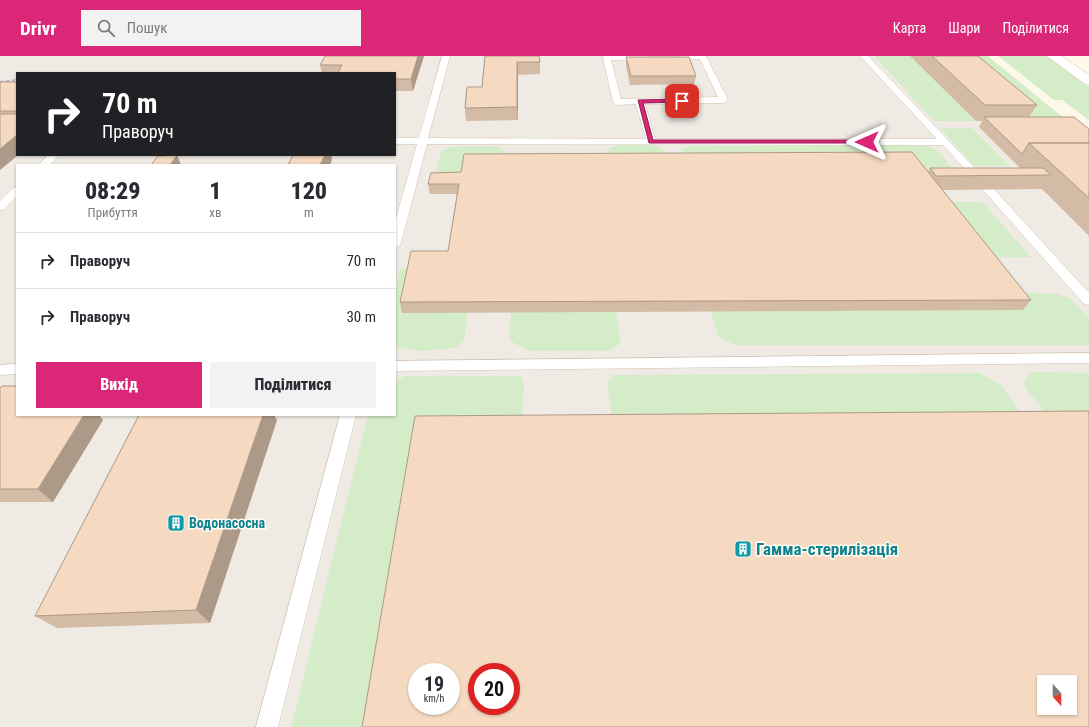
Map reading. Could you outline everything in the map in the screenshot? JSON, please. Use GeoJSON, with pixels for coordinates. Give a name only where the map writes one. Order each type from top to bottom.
{"type":"FeatureCollection","features":[{"type":"Feature","properties":{"kind":"street"},"geometry":{"type":"LineString","coordinates":[[1053,56],[1089,81]]}},
{"type":"Feature","properties":{"kind":"lane"},"geometry":{"type":"LineString","coordinates":[[396,239],[446,56]]}},
{"type":"Feature","properties":{"kind":"lane"},"geometry":{"type":"LineString","coordinates":[[864,56],[985,185],[1089,301]]}},
{"type":"Feature","properties":{"kind":"lane"},"geometry":{"type":"LineString","coordinates":[[658,58],[607,58],[617,102],[724,100],[703,57],[677,57]]}},
{"type":"Feature","properties":{"kind":"lane"},"geometry":{"type":"LineString","coordinates":[[640,101],[651,141]]}},
{"type":"Feature","properties":{"kind":"lane"},"geometry":{"type":"LineString","coordinates":[[396,141],[944,142]]}},
{"type":"Feature","properties":{"kind":"lane"},"geometry":{"type":"LineString","coordinates":[[45,164],[53,156]]}},
{"type":"Feature","properties":{"kind":"lane"},"geometry":{"type":"LineString","coordinates":[[0,207],[16,191]]}},
{"type":"Feature","properties":{"kind":"lane"},"geometry":{"type":"LineString","coordinates":[[396,366],[1089,358]]}},
{"type":"Feature","properties":{"kind":"lane"},"geometry":{"type":"LineString","coordinates":[[0,370],[16,369]]}},
{"type":"Feature","properties":{"kind":"lane"},"geometry":{"type":"LineString","coordinates":[[268,727],[348,416]]}},
{"type":"Feature","properties":{"kind":"shaded area"},"geometry":{"type":"Polygon","coordinates":[[[0,56],[953,56],[1089,143],[1089,727],[0,727],[0,56]]]}},
{"type":"Feature","properties":{"kind":"green space"},"geometry":{"type":"Polygon","coordinates":[[[874,56],[910,56],[976,121],[934,121],[874,56]]]}},
{"type":"Feature","properties":{"kind":"green space"},"geometry":{"type":"Polygon","coordinates":[[[953,56],[988,56],[1066,120],[1027,120],[953,56]]]}},
{"type":"Feature","properties":{"kind":"green space"},"geometry":{"type":"Polygon","coordinates":[[[998,56],[1046,56],[1089,87],[1089,119],[1062,100],[1054,100],[998,56]]]}},
{"type":"Feature","properties":{"kind":"green space"},"geometry":{"type":"Polygon","coordinates":[[[940,128],[972,128],[1009,166],[974,166],[940,128]]]}},
{"type":"Feature","properties":{"kind":"green space"},"geometry":{"type":"Polygon","coordinates":[[[626,144],[646,144],[656,146],[663,151],[666,163],[609,163],[607,151],[611,147],[626,144]]]}},
{"type":"Feature","properties":{"kind":"green space"},"geometry":{"type":"Polygon","coordinates":[[[689,146],[926,146],[937,150],[964,182],[686,163],[681,149],[689,146]]]}},
{"type":"Feature","properties":{"kind":"green space"},"geometry":{"type":"Polygon","coordinates":[[[451,147],[498,147],[506,153],[505,163],[462,182],[433,182],[441,151],[451,147]]]}},
{"type":"Feature","properties":{"kind":"green space"},"geometry":{"type":"Polygon","coordinates":[[[939,202],[982,202],[1031,257],[983,258],[939,202]]]}},
{"type":"Feature","properties":{"kind":"green space"},"geometry":{"type":"Polygon","coordinates":[[[400,269],[412,270],[467,312],[465,339],[455,348],[420,351],[396,347],[396,289],[400,269]]]}},
{"type":"Feature","properties":{"kind":"green space"},"geometry":{"type":"Polygon","coordinates":[[[1010,292],[1058,294],[1071,299],[1089,318],[1089,345],[736,345],[718,337],[711,311],[1023,310],[1010,292]]]}},
{"type":"Feature","properties":{"kind":"green space"},"geometry":{"type":"Polygon","coordinates":[[[511,312],[616,312],[621,343],[609,351],[528,351],[509,340],[511,312]]]}},
{"type":"Feature","properties":{"kind":"green space"},"geometry":{"type":"Polygon","coordinates":[[[1030,372],[1089,373],[1089,421],[1051,421],[1023,384],[1030,372]]]}},
{"type":"Feature","properties":{"kind":"green space"},"geometry":{"type":"Polygon","coordinates":[[[979,373],[1001,385],[1026,421],[613,425],[607,382],[614,375],[979,373]]]}},
{"type":"Feature","properties":{"kind":"green space"},"geometry":{"type":"Polygon","coordinates":[[[404,376],[521,376],[524,385],[522,425],[368,727],[291,727],[368,416],[396,416],[396,381],[404,376]]]}},
{"type":"Feature","properties":{"kind":"building"},"geometry":{"type":"Polygon","coordinates":[[[325,56],[418,56],[411,79],[396,79],[396,72],[338,72],[342,65],[320,65],[325,56]]]}},
{"type":"Feature","properties":{"kind":"building"},"geometry":{"type":"Polygon","coordinates":[[[485,56],[539,56],[540,62],[517,62],[517,107],[465,108],[467,87],[482,87],[485,56]]]}},
{"type":"Feature","properties":{"kind":"building"},"geometry":{"type":"Polygon","coordinates":[[[932,56],[978,56],[1037,105],[985,105],[932,56]]]}},
{"type":"Feature","properties":{"kind":"building"},"geometry":{"type":"Polygon","coordinates":[[[626,57],[689,57],[696,76],[631,76],[626,57]]]}},
{"type":"Feature","properties":{"kind":"building"},"geometry":{"type":"Polygon","coordinates":[[[0,82],[16,82],[16,111],[0,111],[0,82]]]}},
{"type":"Feature","properties":{"kind":"building"},"geometry":{"type":"Polygon","coordinates":[[[0,114],[16,114],[16,136],[0,149],[0,114]]]}},
{"type":"Feature","properties":{"kind":"building"},"geometry":{"type":"Polygon","coordinates":[[[984,117],[1074,117],[1089,129],[1089,143],[1029,143],[1022,154],[984,117]]]}},
{"type":"Feature","properties":{"kind":"building"},"geometry":{"type":"Polygon","coordinates":[[[1029,143],[1089,143],[1089,198],[1029,143]]]}},
{"type":"Feature","properties":{"kind":"building"},"geometry":{"type":"Polygon","coordinates":[[[912,152],[1031,300],[400,302],[411,251],[448,251],[459,184],[428,184],[431,173],[461,172],[464,154],[912,152]]]}},
{"type":"Feature","properties":{"kind":"building"},"geometry":{"type":"Polygon","coordinates":[[[158,156],[176,156],[171,164],[152,164],[158,156]]]}},
{"type":"Feature","properties":{"kind":"building"},"geometry":{"type":"Polygon","coordinates":[[[292,156],[324,156],[320,164],[288,164],[292,156]]]}},
{"type":"Feature","properties":{"kind":"building"},"geometry":{"type":"Polygon","coordinates":[[[930,168],[1043,168],[1051,175],[936,176],[930,168]]]}},
{"type":"Feature","properties":{"kind":"building"},"geometry":{"type":"Polygon","coordinates":[[[2,386],[16,386],[16,416],[83,416],[38,489],[0,489],[0,388],[2,386]]]}},
{"type":"Feature","properties":{"kind":"building","name":"Гамма-стерилізація"},"geometry":{"type":"Polygon","coordinates":[[[1089,411],[1089,727],[362,727],[415,416],[1089,411]]]}},
{"type":"Feature","properties":{"kind":"building","name":"Водонасосна"},"geometry":{"type":"Polygon","coordinates":[[[138,416],[263,416],[196,610],[35,616],[138,416]]]}},
{"type":"Feature","properties":{"kind":"railway"},"geometry":{"type":"LineString","coordinates":[[0,82],[16,80]]}},
{"type":"Feature","properties":{"kind":"place","name":"Водонасосна"},"geometry":{"type":"Point","coordinates":[176,523]}},
{"type":"Feature","properties":{"kind":"place","name":"Гамма-стерилізація"},"geometry":{"type":"Point","coordinates":[743,549]}},
{"type":"Feature","properties":{"kind":"route"},"geometry":{"type":"LineString","coordinates":[[682,101],[640,101],[651,141],[867,142]]}}]}
